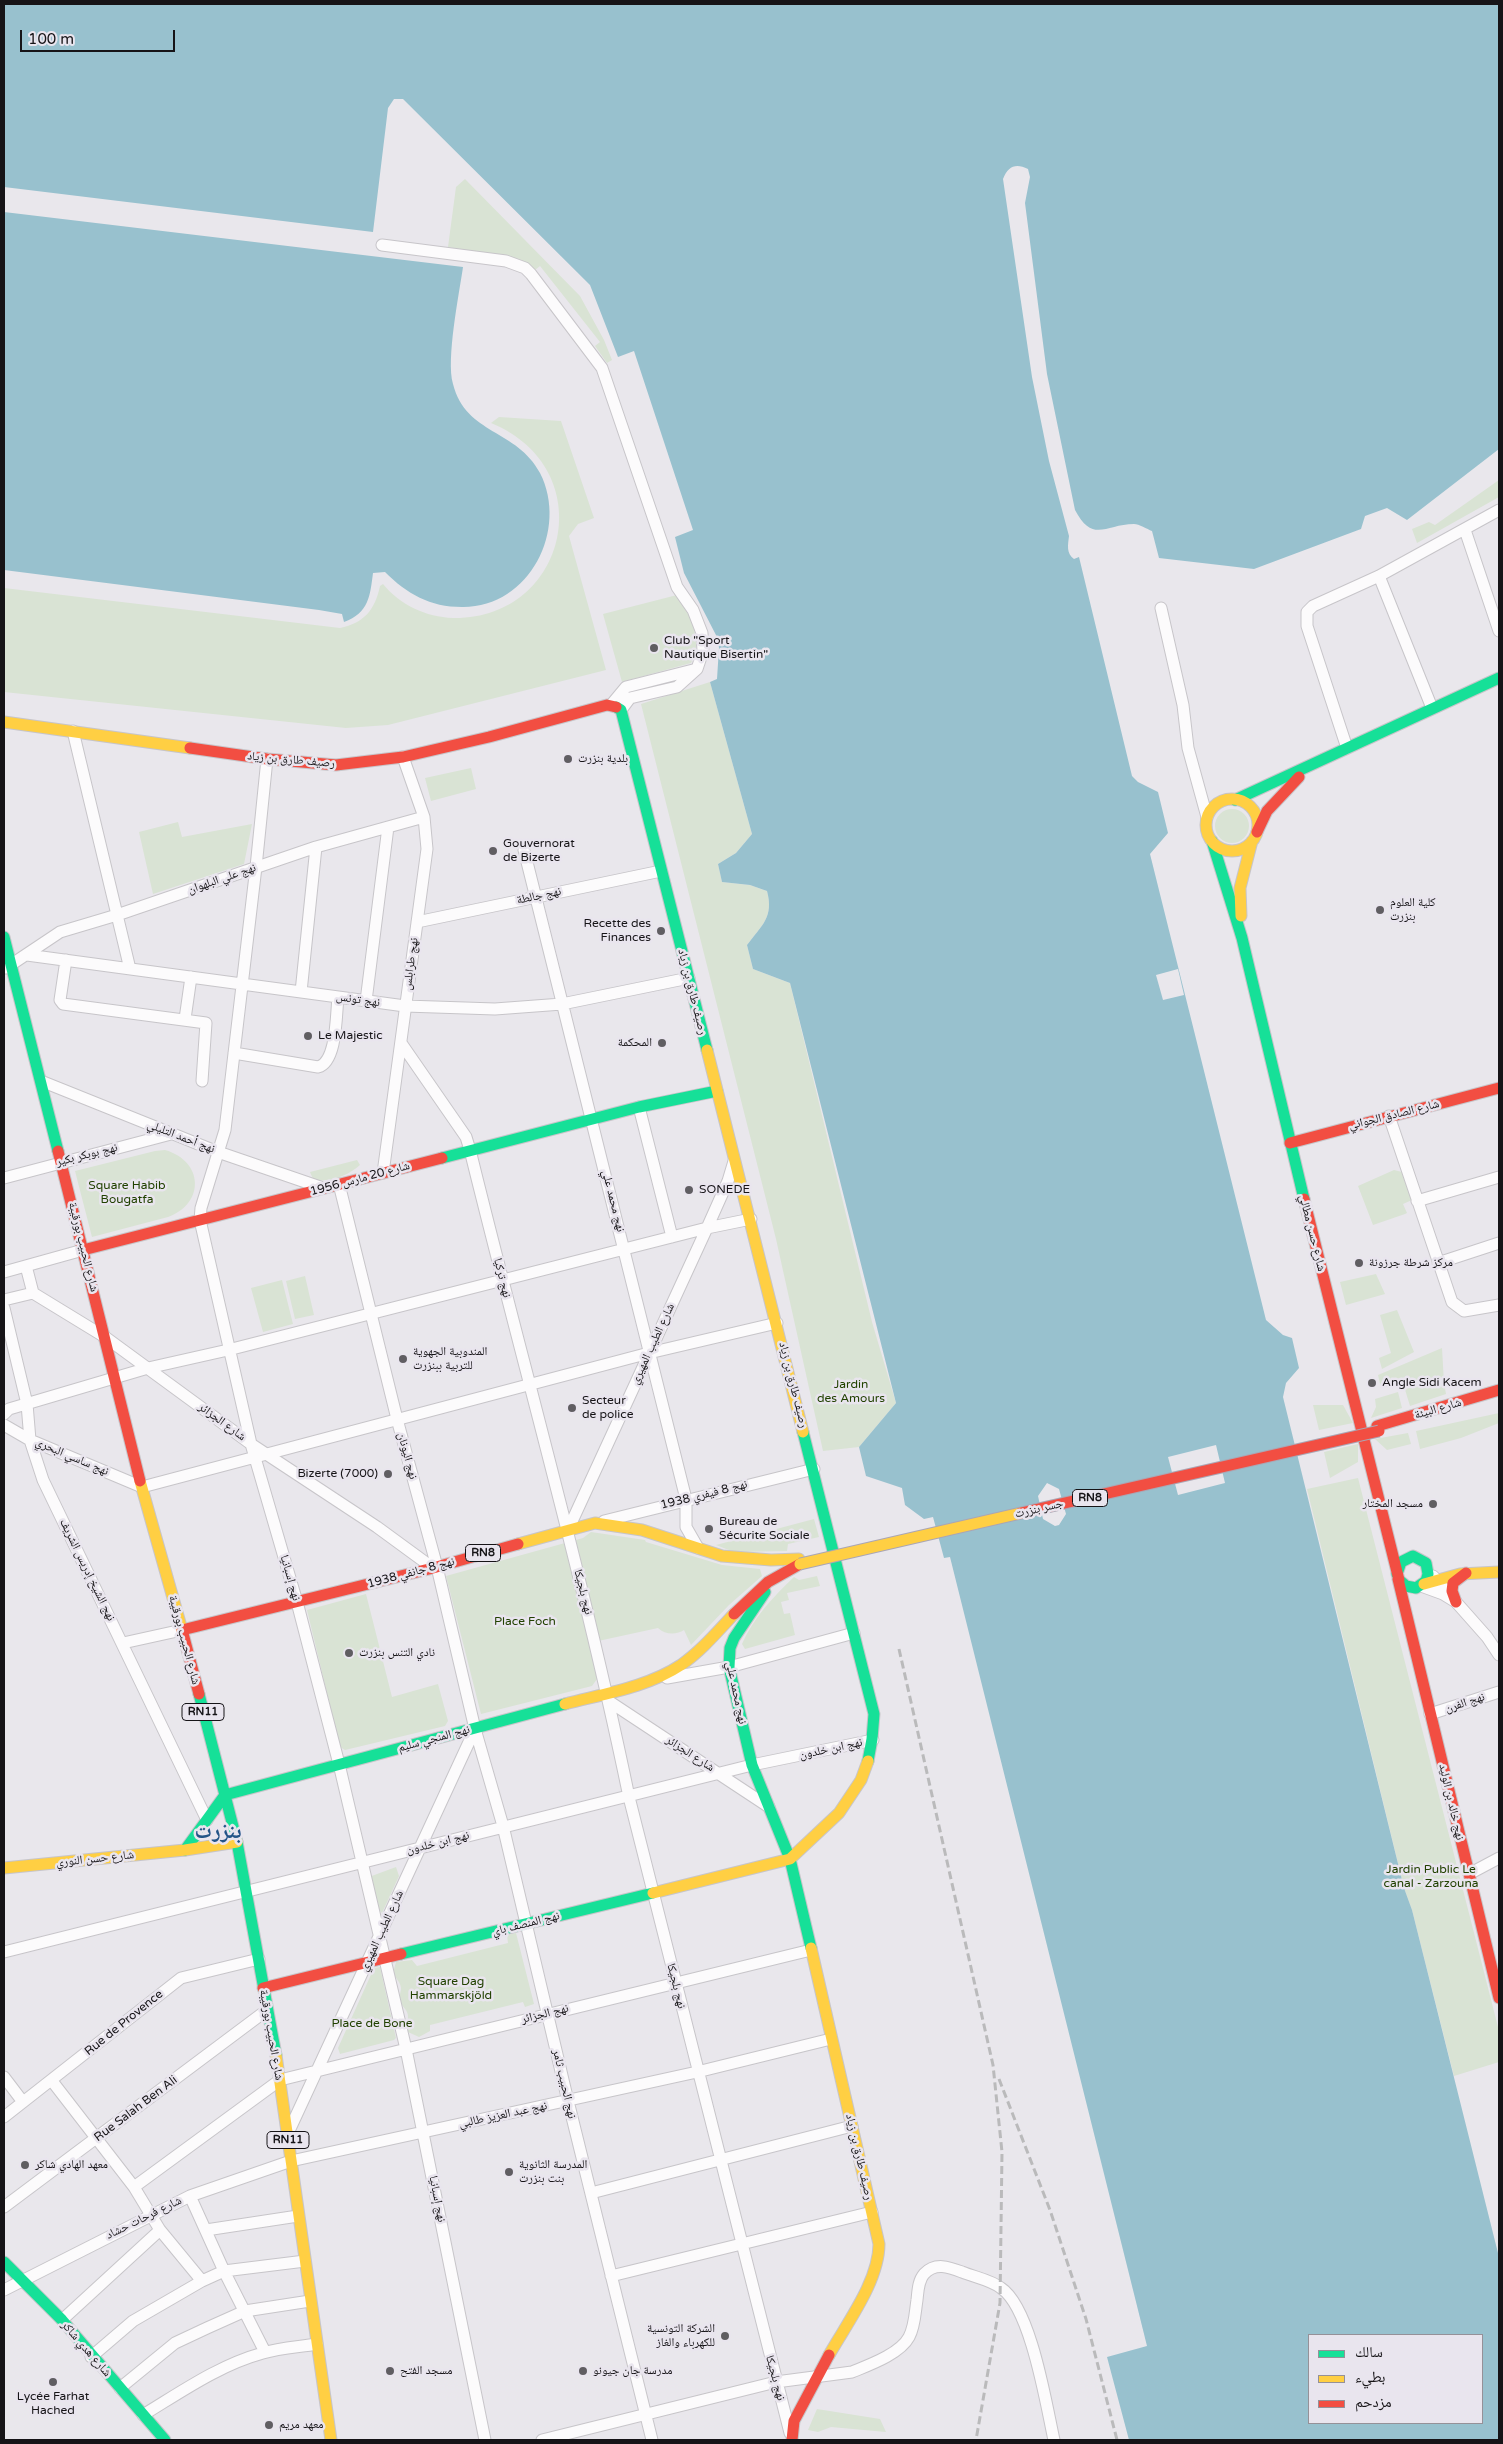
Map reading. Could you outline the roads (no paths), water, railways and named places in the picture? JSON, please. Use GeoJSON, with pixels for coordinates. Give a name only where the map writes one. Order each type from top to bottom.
{"type":"FeatureCollection","features":[{"type":"Feature","properties":{"kind":"main road"},"geometry":{"type":"LineString","coordinates":[[1242,938],[1206,826],[1207,817],[1218,803],[1235,800],[1310,767],[1499,678]]}},
{"type":"Feature","properties":{"kind":"main road","name":"رصيف طارق بن زياد"},"geometry":{"type":"LineString","coordinates":[[4,722],[267,760],[336,765],[403,757],[616,707],[735,1156],[874,1714],[873,1740],[863,1776],[849,1802],[835,1820],[790,1859]]}},
{"type":"Feature","properties":{"kind":"main road"},"geometry":{"type":"LineString","coordinates":[[1212,841],[1224,850],[1232,851],[1247,846],[1273,804],[1310,767]]}},
{"type":"Feature","properties":{"kind":"main road"},"geometry":{"type":"LineString","coordinates":[[1235,800],[1242,802],[1254,812],[1257,826],[1240,888],[1242,938]]}},
{"type":"Feature","properties":{"kind":"main road","name":"شارع الحبيب بورقيبة"},"geometry":{"type":"LineString","coordinates":[[4,937],[6,969],[41,1081],[142,1487],[182,1630],[236,1842],[247,1893],[266,2010],[280,2080],[330,2440]]}},
{"type":"Feature","properties":{"kind":"main road","name":"شارع حسن مطالي"},"geometry":{"type":"LineString","coordinates":[[1242,938],[1290,1143],[1405,1605]]}},
{"type":"Feature","properties":{"kind":"main road","name":"شارع الصادق الجواني"},"geometry":{"type":"LineString","coordinates":[[1290,1143],[1499,1088]]}},
{"type":"Feature","properties":{"kind":"main road","name":"شارع 20 مارس 1956"},"geometry":{"type":"LineString","coordinates":[[83,1250],[639,1106],[717,1091]]}},
{"type":"Feature","properties":{"kind":"main road"},"geometry":{"type":"LineString","coordinates":[[1461,1099],[1499,1099]]}},
{"type":"Feature","properties":{"kind":"main road","name":"شارع البيئة"},"geometry":{"type":"LineString","coordinates":[[1378,1428],[1499,1390]]}},
{"type":"Feature","properties":{"kind":"main road","name":"شارع البيئة"},"geometry":{"type":"LineString","coordinates":[[1378,1428],[1499,1402]]}},
{"type":"Feature","properties":{"kind":"main road","name":"جسر بنزرت"},"geometry":{"type":"LineString","coordinates":[[783,1569],[800,1562],[1378,1428]]}},
{"type":"Feature","properties":{"kind":"main road","name":"نهج 8 جانفي 1938"},"geometry":{"type":"LineString","coordinates":[[182,1630],[435,1568],[595,1523],[642,1530],[699,1549],[783,1569]]}},
{"type":"Feature","properties":{"kind":"main road"},"geometry":{"type":"LineString","coordinates":[[1386,1528],[1404,1546],[1420,1558]]}},
{"type":"Feature","properties":{"kind":"main road"},"geometry":{"type":"LineString","coordinates":[[1435,1565],[1420,1586],[1406,1587],[1397,1576],[1399,1563],[1403,1559],[1413,1556],[1435,1565],[1469,1572],[1499,1572]]}},
{"type":"Feature","properties":{"kind":"main road","name":"نهج المنجي سليم"},"geometry":{"type":"LineString","coordinates":[[225,1795],[475,1729],[609,1698],[672,1671],[687,1661],[737,1610],[783,1569]]}},
{"type":"Feature","properties":{"kind":"main road","name":"نهج محمد علي"},"geometry":{"type":"LineString","coordinates":[[752,1765],[729,1666],[730,1648],[749,1612],[783,1569]]}},
{"type":"Feature","properties":{"kind":"main road"},"geometry":{"type":"LineString","coordinates":[[1405,1605],[1409,1594],[1420,1586],[1435,1579],[1469,1572]]}},
{"type":"Feature","properties":{"kind":"main road"},"geometry":{"type":"LineString","coordinates":[[1456,1602],[1452,1591],[1452,1583],[1469,1572]]}},
{"type":"Feature","properties":{"kind":"main road","name":"نهج خالد بن الوليد"},"geometry":{"type":"LineString","coordinates":[[1405,1605],[1499,1998]]}},
{"type":"Feature","properties":{"kind":"main road","name":"رصيف طارق بن زياد"},"geometry":{"type":"LineString","coordinates":[[752,1765],[790,1859],[879,2244],[879,2258],[874,2274],[794,2421],[792,2440]]}},
{"type":"Feature","properties":{"kind":"main road"},"geometry":{"type":"LineString","coordinates":[[185,1850],[225,1795]]}},
{"type":"Feature","properties":{"kind":"main road","name":"شارع حسن النوري"},"geometry":{"type":"LineString","coordinates":[[4,1868],[185,1850],[236,1842]]}},
{"type":"Feature","properties":{"kind":"main road","name":"نهج المنصف باي"},"geometry":{"type":"LineString","coordinates":[[263,1988],[790,1859]]}},
{"type":"Feature","properties":{"kind":"main road","name":"شارع هدي شاكر"},"geometry":{"type":"LineString","coordinates":[[4,2262],[62,2320],[91,2357],[165,2440]]}},
{"type":"Feature","properties":{"kind":"street"},"geometry":{"type":"LineString","coordinates":[[382,245],[518,264],[531,274],[594,356],[605,376],[677,587],[693,610],[702,633],[703,651],[697,669],[677,687],[630,698],[616,707]]}},
{"type":"Feature","properties":{"kind":"street"},"geometry":{"type":"LineString","coordinates":[[1347,748],[1307,626],[1307,612],[1313,606],[1379,576],[1499,510]]}},
{"type":"Feature","properties":{"kind":"street"},"geometry":{"type":"LineString","coordinates":[[1465,530],[1499,631]]}},
{"type":"Feature","properties":{"kind":"street"},"geometry":{"type":"LineString","coordinates":[[1379,576],[1432,708]]}},
{"type":"Feature","properties":{"kind":"street"},"geometry":{"type":"LineString","coordinates":[[1161,608],[1183,705],[1188,748],[1207,817]]}},
{"type":"Feature","properties":{"kind":"street"},"geometry":{"type":"LineString","coordinates":[[74,731],[130,969]]}},
{"type":"Feature","properties":{"kind":"street","name":"نهج طرابلس"},"geometry":{"type":"LineString","coordinates":[[383,1173],[427,848],[424,817],[403,757]]}},
{"type":"Feature","properties":{"kind":"street"},"geometry":{"type":"LineString","coordinates":[[200,1220],[201,1208],[225,1130],[267,760]]}},
{"type":"Feature","properties":{"kind":"street","name":"نهج علي البلهوان"},"geometry":{"type":"LineString","coordinates":[[6,969],[60,932],[117,915],[316,847],[424,817]]}},
{"type":"Feature","properties":{"kind":"street"},"geometry":{"type":"LineString","coordinates":[[366,1001],[388,827]]}},
{"type":"Feature","properties":{"kind":"street"},"geometry":{"type":"LineString","coordinates":[[301,992],[316,847]]}},
{"type":"Feature","properties":{"kind":"street","name":"نهج محمد علي"},"geometry":{"type":"LineString","coordinates":[[524,850],[625,1249],[686,1500],[686,1527],[699,1549]]}},
{"type":"Feature","properties":{"kind":"street","name":"نهج جالطة"},"geometry":{"type":"LineString","coordinates":[[417,922],[661,871]]}},
{"type":"Feature","properties":{"kind":"street","name":"نهج تونس"},"geometry":{"type":"LineString","coordinates":[[27,954],[405,1006],[495,1009],[562,1004],[689,978]]}},
{"type":"Feature","properties":{"kind":"street"},"geometry":{"type":"LineString","coordinates":[[66,960],[60,1000],[63,1004],[203,1021],[208,1026],[202,1081]]}},
{"type":"Feature","properties":{"kind":"street"},"geometry":{"type":"LineString","coordinates":[[185,1019],[191,977]]}},
{"type":"Feature","properties":{"kind":"street"},"geometry":{"type":"LineString","coordinates":[[234,1053],[318,1066],[324,1065],[331,1056],[338,997]]}},
{"type":"Feature","properties":{"kind":"street","name":"نهج تركيا"},"geometry":{"type":"LineString","coordinates":[[401,1043],[466,1137],[568,1530]]}},
{"type":"Feature","properties":{"kind":"street","name":"نهج أحمد التليلي"},"geometry":{"type":"LineString","coordinates":[[41,1081],[218,1152],[323,1188]]}},
{"type":"Feature","properties":{"kind":"street"},"geometry":{"type":"LineString","coordinates":[[639,1106],[672,1237]]}},
{"type":"Feature","properties":{"kind":"street"},"geometry":{"type":"LineString","coordinates":[[1389,1116],[1452,1302],[1464,1311],[1499,1305]]}},
{"type":"Feature","properties":{"kind":"street","name":"نهج بوبكر بكير"},"geometry":{"type":"LineString","coordinates":[[4,1178],[61,1161],[171,1134]]}},
{"type":"Feature","properties":{"kind":"street","name":"شارع الطيب المهيري"},"geometry":{"type":"LineString","coordinates":[[568,1530],[728,1181],[735,1156]]}},
{"type":"Feature","properties":{"kind":"street"},"geometry":{"type":"LineString","coordinates":[[1417,1201],[1499,1177]]}},
{"type":"Feature","properties":{"kind":"street","name":"نهج اليونان"},"geometry":{"type":"LineString","coordinates":[[339,1184],[475,1729]]}},
{"type":"Feature","properties":{"kind":"street"},"geometry":{"type":"LineString","coordinates":[[4,1414],[9,1409],[148,1368],[372,1314],[707,1228],[751,1219]]}},
{"type":"Feature","properties":{"kind":"street","name":"نهج إسبانيا"},"geometry":{"type":"LineString","coordinates":[[200,1220],[228,1350],[251,1444],[298,1602],[339,1764],[383,1959],[406,2049],[486,2440]]}},
{"type":"Feature","properties":{"kind":"street"},"geometry":{"type":"LineString","coordinates":[[1438,1263],[1499,1243]]}},
{"type":"Feature","properties":{"kind":"street","name":"شارع 20 مارس 1956"},"geometry":{"type":"LineString","coordinates":[[4,1272],[83,1250]]}},
{"type":"Feature","properties":{"kind":"street"},"geometry":{"type":"LineString","coordinates":[[4,1300],[33,1293],[26,1266]]}},
{"type":"Feature","properties":{"kind":"street","name":"شارع الجزائر"},"geometry":{"type":"LineString","coordinates":[[33,1293],[105,1337],[251,1444],[377,1527],[435,1568]]}},
{"type":"Feature","properties":{"kind":"street","name":"نهج الشيخ إدريس الشريف"},"geometry":{"type":"LineString","coordinates":[[4,1308],[27,1404],[30,1440],[43,1480],[207,1820]]}},
{"type":"Feature","properties":{"kind":"street"},"geometry":{"type":"LineString","coordinates":[[142,1487],[649,1353],[777,1323]]}},
{"type":"Feature","properties":{"kind":"street","name":"نهج ساسي البحري"},"geometry":{"type":"LineString","coordinates":[[4,1425],[30,1440],[142,1487]]}},
{"type":"Feature","properties":{"kind":"street","name":"نهج 8 فيفري 1938"},"geometry":{"type":"LineString","coordinates":[[595,1523],[814,1469]]}},
{"type":"Feature","properties":{"kind":"street","name":"نهج بلجيكا"},"geometry":{"type":"LineString","coordinates":[[568,1530],[609,1698],[630,1797],[697,2072],[792,2440]]}},
{"type":"Feature","properties":{"kind":"street"},"geometry":{"type":"LineString","coordinates":[[1435,1565],[1435,1579],[1493,1637],[1499,1656]]}},
{"type":"Feature","properties":{"kind":"street"},"geometry":{"type":"LineString","coordinates":[[1420,1586],[1443,1594],[1456,1602]]}},
{"type":"Feature","properties":{"kind":"street"},"geometry":{"type":"LineString","coordinates":[[123,1643],[182,1630]]}},
{"type":"Feature","properties":{"kind":"street","name":"نهج المنجي سليم"},"geometry":{"type":"LineString","coordinates":[[643,1683],[729,1666],[854,1633]]}},
{"type":"Feature","properties":{"kind":"street","name":"نهج الفرن"},"geometry":{"type":"LineString","coordinates":[[1430,1714],[1499,1692]]}},
{"type":"Feature","properties":{"kind":"street","name":"شارع الجزائر"},"geometry":{"type":"LineString","coordinates":[[609,1698],[769,1807]]}},
{"type":"Feature","properties":{"kind":"street","name":"شارع الطيب المهيري"},"geometry":{"type":"LineString","coordinates":[[287,2134],[475,1729]]}},
{"type":"Feature","properties":{"kind":"street","name":"نهج الحبيب ثامر"},"geometry":{"type":"LineString","coordinates":[[475,1729],[503,1826],[525,1924],[652,2440]]}},
{"type":"Feature","properties":{"kind":"street","name":"نهج ابن خلدون"},"geometry":{"type":"LineString","coordinates":[[4,1952],[247,1893],[503,1826],[630,1797],[752,1765],[873,1740]]}},
{"type":"Feature","properties":{"kind":"street"},"geometry":{"type":"LineString","coordinates":[[1469,1874],[1499,1858]]}},
{"type":"Feature","properties":{"kind":"street","name":"نهج الجزائر"},"geometry":{"type":"LineString","coordinates":[[280,2080],[811,1950]]}},
{"type":"Feature","properties":{"kind":"street","name":"Rue de Provence"},"geometry":{"type":"LineString","coordinates":[[4,2117],[181,1978],[258,1959]]}},
{"type":"Feature","properties":{"kind":"street","name":"Rue Salah Ben Ali"},"geometry":{"type":"LineString","coordinates":[[4,2207],[266,2010]]}},
{"type":"Feature","properties":{"kind":"street","name":"نهج عبد العزيز طالبي"},"geometry":{"type":"LineString","coordinates":[[291,2161],[697,2072],[831,2039]]}},
{"type":"Feature","properties":{"kind":"street"},"geometry":{"type":"LineString","coordinates":[[4,2077],[23,2102]]}},
{"type":"Feature","properties":{"kind":"street"},"geometry":{"type":"LineString","coordinates":[[52,2080],[134,2187],[160,2230],[202,2281]]}},
{"type":"Feature","properties":{"kind":"street"},"geometry":{"type":"LineString","coordinates":[[134,2187],[280,2080]]}},
{"type":"Feature","properties":{"kind":"street"},"geometry":{"type":"LineString","coordinates":[[591,2193],[852,2126]]}},
{"type":"Feature","properties":{"kind":"street","name":"شارع فرحات حشاد"},"geometry":{"type":"LineString","coordinates":[[4,2290],[22,2279],[190,2196],[291,2161]]}},
{"type":"Feature","properties":{"kind":"street"},"geometry":{"type":"LineString","coordinates":[[190,2196],[224,2271],[265,2352]]}},
{"type":"Feature","properties":{"kind":"street"},"geometry":{"type":"LineString","coordinates":[[611,2276],[872,2212]]}},
{"type":"Feature","properties":{"kind":"street"},"geometry":{"type":"LineString","coordinates":[[206,2230],[298,2216]]}},
{"type":"Feature","properties":{"kind":"street"},"geometry":{"type":"LineString","coordinates":[[62,2320],[160,2230]]}},
{"type":"Feature","properties":{"kind":"street"},"geometry":{"type":"LineString","coordinates":[[91,2357],[133,2321],[202,2281],[224,2271],[305,2261]]}},
{"type":"Feature","properties":{"kind":"street"},"geometry":{"type":"LineString","coordinates":[[542,2440],[776,2382],[852,2372],[899,2349],[906,2343],[913,2329],[918,2286],[924,2274],[937,2266],[951,2268],[1000,2287],[1013,2298],[1030,2340],[1054,2440]]}},
{"type":"Feature","properties":{"kind":"street"},"geometry":{"type":"LineString","coordinates":[[120,2388],[175,2343],[244,2311],[310,2301]]}},
{"type":"Feature","properties":{"kind":"street"},"geometry":{"type":"LineString","coordinates":[[143,2415],[210,2374],[265,2352],[317,2344]]}},
{"type":"Feature","properties":{"kind":"water"},"geometry":{"type":"Polygon","coordinates":[[[4,4],[1499,4],[1499,449],[1407,520],[1387,508],[1365,516],[1361,529],[1254,569],[1159,558],[1152,531],[1136,524],[1101,530],[1088,527],[1075,510],[1047,374],[1025,203],[1030,177],[1028,169],[1020,166],[1013,167],[1007,171],[1003,179],[1032,377],[1049,461],[1069,536],[1069,551],[1074,559],[1079,557],[1132,776],[1138,782],[1158,792],[1168,833],[1150,854],[1266,1320],[1283,1335],[1292,1338],[1299,1368],[1286,1383],[1283,1397],[1404,1888],[1412,1910],[1499,2257],[1499,2440],[1129,2440],[1107,2357],[1147,2346],[950,1557],[944,1558],[933,1517],[924,1519],[905,1505],[902,1488],[866,1476],[859,1447],[896,1403],[790,983],[753,969],[747,945],[762,926],[768,914],[769,900],[767,891],[750,885],[722,882],[718,864],[736,853],[752,834],[710,682],[717,679],[719,648],[717,637],[684,573],[675,537],[693,530],[634,351],[618,357],[590,285],[403,99],[394,99],[388,108],[373,232],[4,187],[4,4]],[[1216,1445],[1168,1457],[1178,1495],[1225,1483],[1216,1445]],[[1047,1483],[1038,1496],[1043,1519],[1055,1526],[1059,1525],[1066,1514],[1059,1489],[1047,1483]]]}},
{"type":"Feature","properties":{"kind":"water"},"geometry":{"type":"Polygon","coordinates":[[[4,212],[463,267],[452,343],[451,373],[453,384],[460,401],[469,413],[480,423],[519,448],[540,473],[548,495],[549,518],[546,541],[537,562],[524,580],[507,594],[486,604],[462,607],[429,602],[402,587],[385,572],[373,573],[367,603],[359,614],[344,622],[342,614],[319,610],[4,570],[4,212]]]}},
{"type":"Feature","properties":{"kind":"railway"},"geometry":{"type":"LineString","coordinates":[[899,1649],[993,2065],[1002,2152],[1000,2303],[976,2440]]}},
{"type":"Feature","properties":{"kind":"railway"},"geometry":{"type":"LineString","coordinates":[[999,2079],[1050,2210],[1086,2319],[1117,2440]]}},
{"type":"Feature","properties":{"kind":"place","name":"Club \"Sport Nautique Bisertin\""},"geometry":{"type":"Point","coordinates":[654,648]}},
{"type":"Feature","properties":{"kind":"place","name":"بلدية بنزرت"},"geometry":{"type":"Point","coordinates":[568,759]}},
{"type":"Feature","properties":{"kind":"place","name":"Gouvernorat de Bizerte"},"geometry":{"type":"Point","coordinates":[493,851]}},
{"type":"Feature","properties":{"kind":"place","name":"كلية العلوم بنزرت"},"geometry":{"type":"Point","coordinates":[1380,910]}},
{"type":"Feature","properties":{"kind":"place","name":"Recette des Finances"},"geometry":{"type":"Point","coordinates":[661,931]}},
{"type":"Feature","properties":{"kind":"place","name":"Le Majestic"},"geometry":{"type":"Point","coordinates":[308,1036]}},
{"type":"Feature","properties":{"kind":"place","name":"المحكمة"},"geometry":{"type":"Point","coordinates":[662,1043]}},
{"type":"Feature","properties":{"kind":"place","name":"SONEDE"},"geometry":{"type":"Point","coordinates":[689,1190]}},
{"type":"Feature","properties":{"kind":"place","name":"مركز شرطة جرزونة"},"geometry":{"type":"Point","coordinates":[1359,1263]}},
{"type":"Feature","properties":{"kind":"place","name":"المندوبية الجهوية للتربية ببنزرت"},"geometry":{"type":"Point","coordinates":[403,1359]}},
{"type":"Feature","properties":{"kind":"place","name":"Angle Sidi Kacem"},"geometry":{"type":"Point","coordinates":[1372,1383]}},
{"type":"Feature","properties":{"kind":"place","name":"Secteur de police"},"geometry":{"type":"Point","coordinates":[572,1408]}},
{"type":"Feature","properties":{"kind":"place","name":"Bizerte (7000)"},"geometry":{"type":"Point","coordinates":[388,1474]}},
{"type":"Feature","properties":{"kind":"place","name":"مسجد المختار"},"geometry":{"type":"Point","coordinates":[1433,1504]}},
{"type":"Feature","properties":{"kind":"place","name":"Bureau de Sécurite Sociale"},"geometry":{"type":"Point","coordinates":[709,1529]}},
{"type":"Feature","properties":{"kind":"place","name":"نادي التنس بنزرت"},"geometry":{"type":"Point","coordinates":[349,1653]}},
{"type":"Feature","properties":{"kind":"place","name":"معهد الهادي شاكر"},"geometry":{"type":"Point","coordinates":[25,2165]}},
{"type":"Feature","properties":{"kind":"place","name":"المدرسة الثانوية بنت بنزرت"},"geometry":{"type":"Point","coordinates":[509,2172]}},
{"type":"Feature","properties":{"kind":"place","name":"الشركة التونسية للكهرباء والغاز"},"geometry":{"type":"Point","coordinates":[725,2336]}},
{"type":"Feature","properties":{"kind":"place","name":"مسجد الفتح"},"geometry":{"type":"Point","coordinates":[390,2371]}},
{"type":"Feature","properties":{"kind":"place","name":"مدرسة جان جيونو"},"geometry":{"type":"Point","coordinates":[583,2371]}},
{"type":"Feature","properties":{"kind":"place","name":"Lycée Farhat Hached"},"geometry":{"type":"Point","coordinates":[53,2382]}},
{"type":"Feature","properties":{"kind":"place","name":"معهد مريم"},"geometry":{"type":"Point","coordinates":[269,2425]}},
{"type":"Feature","properties":{"kind":"district","name":"بنزرت"},"geometry":{"type":"Point","coordinates":[218,1832]}},
{"type":"Feature","properties":{"kind":"park label","name":"Square Habib Bougatfa"},"geometry":{"type":"Point","coordinates":[127,1193]}},
{"type":"Feature","properties":{"kind":"park label","name":"Jardin des Amours"},"geometry":{"type":"Point","coordinates":[851,1392]}},
{"type":"Feature","properties":{"kind":"park label","name":"Place Foch"},"geometry":{"type":"Point","coordinates":[525,1622]}},
{"type":"Feature","properties":{"kind":"park label","name":"Jardin Public Le canal - Zarzouna"},"geometry":{"type":"Point","coordinates":[1431,1877]}},
{"type":"Feature","properties":{"kind":"park label","name":"Square Dag Hammarskjöld"},"geometry":{"type":"Point","coordinates":[451,1989]}},
{"type":"Feature","properties":{"kind":"park label","name":"Place de Bone"},"geometry":{"type":"Point","coordinates":[372,2024]}}]}
